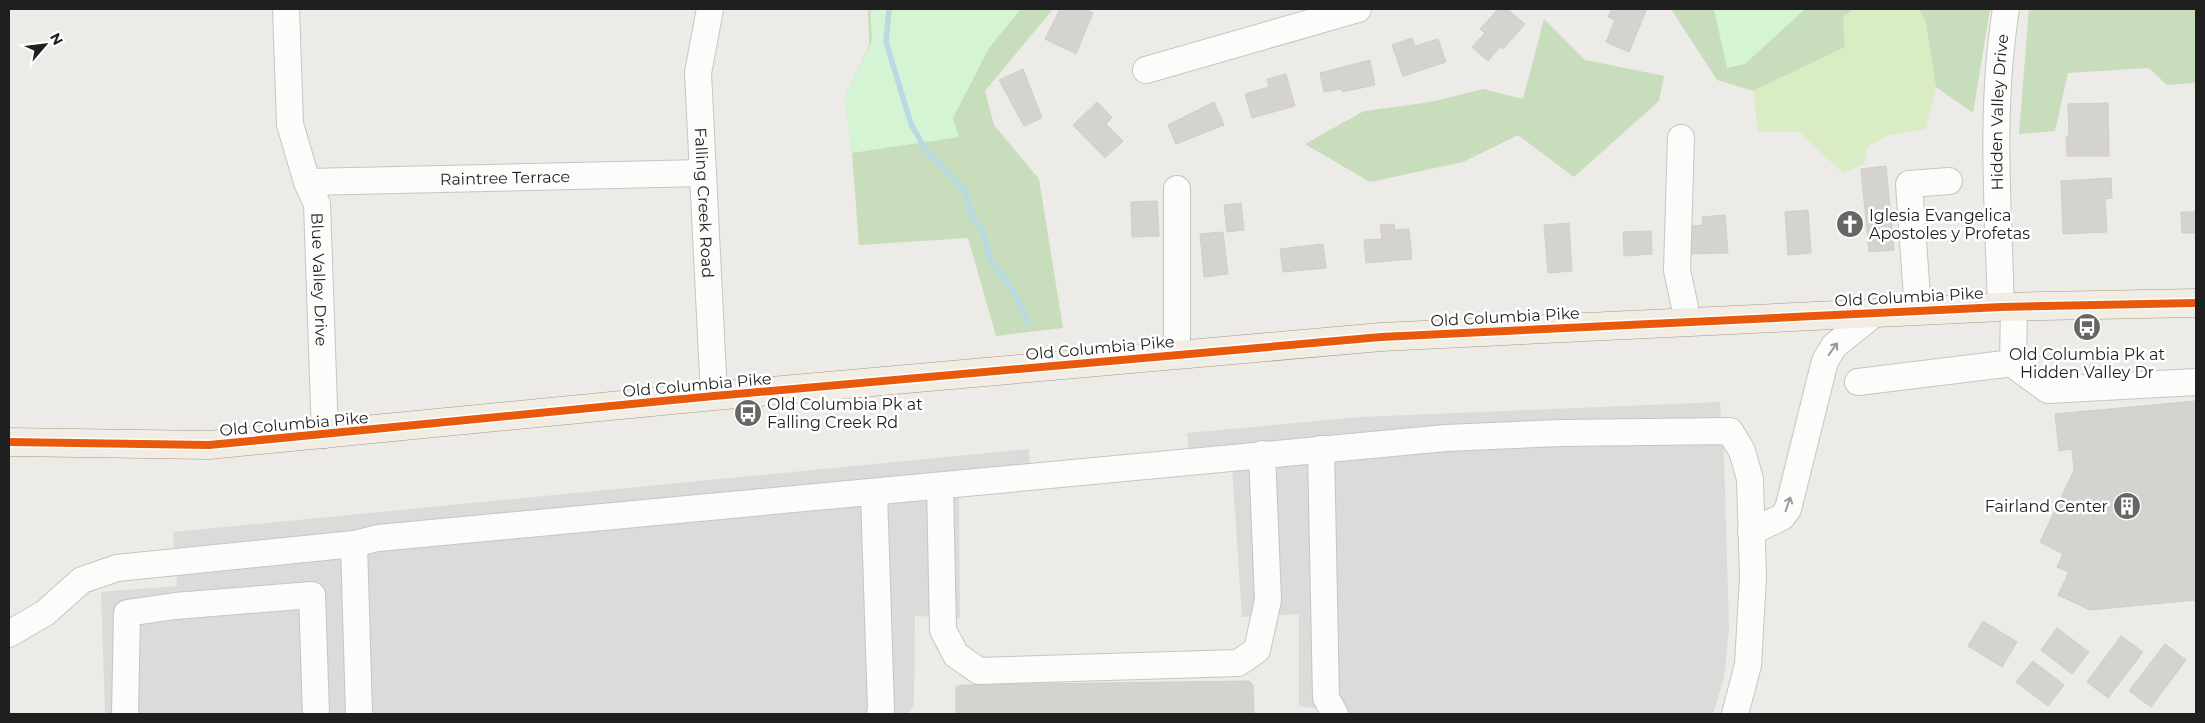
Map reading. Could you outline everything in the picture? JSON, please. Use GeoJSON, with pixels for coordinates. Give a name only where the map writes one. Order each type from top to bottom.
{"type":"FeatureCollection","features":[{"type":"Feature","properties":{"kind":"main road","name":"Old Columbia Pike"},"geometry":{"type":"LineString","coordinates":[[9,442],[209,446],[714,396],[1381,336],[2007,306],[2196,303]]}},
{"type":"Feature","properties":{"kind":"street","name":"Blue Valley Drive"},"geometry":{"type":"LineString","coordinates":[[286,9],[290,124],[307,182],[317,204],[325,435]]}},
{"type":"Feature","properties":{"kind":"street","name":"Falling Creek Road"},"geometry":{"type":"LineString","coordinates":[[710,9],[698,73],[714,396]]}},
{"type":"Feature","properties":{"kind":"street"},"geometry":{"type":"LineString","coordinates":[[1146,70],[1358,9]]}},
{"type":"Feature","properties":{"kind":"street","name":"Hidden Valley Drive"},"geometry":{"type":"LineString","coordinates":[[2006,9],[2001,42],[1995,117],[2007,306],[2014,362]]}},
{"type":"Feature","properties":{"kind":"street"},"geometry":{"type":"LineString","coordinates":[[1681,138],[1677,270],[1688,322]]}},
{"type":"Feature","properties":{"kind":"street","name":"Raintree Terrace"},"geometry":{"type":"LineString","coordinates":[[307,182],[703,173]]}},
{"type":"Feature","properties":{"kind":"street"},"geometry":{"type":"LineString","coordinates":[[1918,310],[1909,184],[1949,181]]}},
{"type":"Feature","properties":{"kind":"street"},"geometry":{"type":"LineString","coordinates":[[1177,190],[1177,355]]}},
{"type":"Feature","properties":{"kind":"street"},"geometry":{"type":"LineString","coordinates":[[1751,532],[1782,517],[1788,509],[1825,361],[1834,346],[1875,313]]}},
{"type":"Feature","properties":{"kind":"street"},"geometry":{"type":"LineString","coordinates":[[1858,382],[2014,362],[2019,370],[2048,390],[2196,382]]}},
{"type":"Feature","properties":{"kind":"street"},"geometry":{"type":"LineString","coordinates":[[9,634],[45,613],[82,580],[116,568],[354,544],[378,538],[874,493],[1262,454],[1455,438],[1561,433],[1730,431],[1742,451],[1750,479],[1753,578],[1748,665],[1735,714]]}},
{"type":"Feature","properties":{"kind":"street"},"geometry":{"type":"LineString","coordinates":[[1322,449],[1326,698],[1335,714]]}},
{"type":"Feature","properties":{"kind":"street"},"geometry":{"type":"LineString","coordinates":[[940,486],[943,630],[956,655],[979,671],[1238,663],[1257,650],[1268,600],[1262,454]]}},
{"type":"Feature","properties":{"kind":"street"},"geometry":{"type":"LineString","coordinates":[[874,493],[880,714]]}},
{"type":"Feature","properties":{"kind":"street"},"geometry":{"type":"LineString","coordinates":[[354,544],[359,714]]}},
{"type":"Feature","properties":{"kind":"street"},"geometry":{"type":"LineString","coordinates":[[125,714],[127,613],[175,606],[312,595],[316,714]]}},
{"type":"Feature","properties":{"kind":"shaded area"},"geometry":{"type":"Polygon","coordinates":[[[1720,402],[1724,456],[1729,628],[1724,678],[1713,714],[1353,714],[1299,706],[1299,614],[1242,617],[1232,467],[1191,471],[1187,433],[1361,417],[1720,402]]]}},
{"type":"Feature","properties":{"kind":"shaded area"},"geometry":{"type":"Polygon","coordinates":[[[1029,449],[1031,489],[959,494],[960,618],[915,616],[914,705],[908,714],[105,714],[101,592],[177,586],[173,532],[1029,449]]]}},
{"type":"Feature","properties":{"kind":"green space"},"geometry":{"type":"Polygon","coordinates":[[[868,9],[1053,9],[985,91],[994,125],[1039,179],[1063,328],[996,336],[968,238],[859,245],[852,153],[845,97],[869,45],[868,9]]]}},
{"type":"Feature","properties":{"kind":"green space"},"geometry":{"type":"Polygon","coordinates":[[[870,9],[1021,9],[989,48],[953,118],[959,137],[852,153],[845,97],[872,40],[870,9]]]}},
{"type":"Feature","properties":{"kind":"green space"},"geometry":{"type":"Polygon","coordinates":[[[1671,9],[1854,9],[1843,18],[1845,47],[1753,91],[1717,80],[1671,9]]]}},
{"type":"Feature","properties":{"kind":"green space"},"geometry":{"type":"Polygon","coordinates":[[[1714,9],[1805,9],[1745,64],[1727,68],[1714,9]]]}},
{"type":"Feature","properties":{"kind":"green space"},"geometry":{"type":"Polygon","coordinates":[[[1854,9],[1919,9],[1926,23],[1936,87],[1926,129],[1890,135],[1868,146],[1864,164],[1843,173],[1799,132],[1758,132],[1753,91],[1845,47],[1843,18],[1854,9]]]}},
{"type":"Feature","properties":{"kind":"green space"},"geometry":{"type":"Polygon","coordinates":[[[1919,9],[1990,9],[1973,113],[1936,87],[1926,23],[1919,9]]]}},
{"type":"Feature","properties":{"kind":"green space"},"geometry":{"type":"Polygon","coordinates":[[[2029,9],[2196,9],[2196,83],[2167,85],[2149,68],[2068,73],[2055,131],[2019,134],[2029,9]]]}},
{"type":"Feature","properties":{"kind":"green space"},"geometry":{"type":"Polygon","coordinates":[[[1544,19],[1585,60],[1664,76],[1659,101],[1574,177],[1518,135],[1463,162],[1370,182],[1305,144],[1364,111],[1431,102],[1483,89],[1523,99],[1544,19]]]}},
{"type":"Feature","properties":{"kind":"building"},"geometry":{"type":"Polygon","coordinates":[[[1060,9],[1084,9],[1093,13],[1076,54],[1045,39],[1060,9]]]}},
{"type":"Feature","properties":{"kind":"building"},"geometry":{"type":"Polygon","coordinates":[[[1498,9],[1507,9],[1525,24],[1503,49],[1500,47],[1488,61],[1472,47],[1485,33],[1480,29],[1498,9]]]}},
{"type":"Feature","properties":{"kind":"building"},"geometry":{"type":"Polygon","coordinates":[[[1612,9],[1640,9],[1646,11],[1629,52],[1606,42],[1615,20],[1608,17],[1612,9]]]}},
{"type":"Feature","properties":{"kind":"building"},"geometry":{"type":"Polygon","coordinates":[[[1412,38],[1415,46],[1438,39],[1446,62],[1403,76],[1392,45],[1412,38]]]}},
{"type":"Feature","properties":{"kind":"building"},"geometry":{"type":"Polygon","coordinates":[[[1370,60],[1375,85],[1342,92],[1342,89],[1324,92],[1320,73],[1370,60]]]}},
{"type":"Feature","properties":{"kind":"building"},"geometry":{"type":"Polygon","coordinates":[[[1023,69],[1042,118],[1024,126],[999,80],[1023,69]]]}},
{"type":"Feature","properties":{"kind":"building"},"geometry":{"type":"Polygon","coordinates":[[[1286,74],[1295,106],[1252,118],[1245,94],[1269,87],[1267,79],[1286,74]]]}},
{"type":"Feature","properties":{"kind":"building"},"geometry":{"type":"Polygon","coordinates":[[[1097,102],[1112,117],[1106,124],[1123,141],[1105,158],[1073,125],[1097,102]]]}},
{"type":"Feature","properties":{"kind":"building"},"geometry":{"type":"Polygon","coordinates":[[[1214,102],[1224,125],[1176,144],[1168,125],[1214,102]]]}},
{"type":"Feature","properties":{"kind":"building"},"geometry":{"type":"Polygon","coordinates":[[[2108,103],[2109,156],[2067,156],[2066,137],[2069,137],[2068,104],[2108,103]]]}},
{"type":"Feature","properties":{"kind":"building"},"geometry":{"type":"Polygon","coordinates":[[[1886,166],[1894,250],[1869,252],[1861,169],[1886,166]]]}},
{"type":"Feature","properties":{"kind":"building"},"geometry":{"type":"Polygon","coordinates":[[[2111,178],[2112,198],[2105,199],[2107,232],[2063,234],[2061,181],[2111,178]]]}},
{"type":"Feature","properties":{"kind":"building"},"geometry":{"type":"Polygon","coordinates":[[[1157,201],[1159,236],[1132,237],[1131,202],[1157,201]]]}},
{"type":"Feature","properties":{"kind":"building"},"geometry":{"type":"Polygon","coordinates":[[[1241,203],[1244,230],[1227,232],[1224,205],[1241,203]]]}},
{"type":"Feature","properties":{"kind":"building"},"geometry":{"type":"Polygon","coordinates":[[[1808,210],[1811,253],[1788,255],[1785,212],[1808,210]]]}},
{"type":"Feature","properties":{"kind":"building"},"geometry":{"type":"Polygon","coordinates":[[[2181,212],[2196,212],[2196,233],[2182,233],[2181,212]]]}},
{"type":"Feature","properties":{"kind":"building"},"geometry":{"type":"Polygon","coordinates":[[[1725,215],[1728,253],[1686,254],[1683,227],[1703,225],[1702,217],[1725,215]]]}},
{"type":"Feature","properties":{"kind":"building"},"geometry":{"type":"Polygon","coordinates":[[[1569,223],[1572,271],[1548,273],[1544,225],[1569,223]]]}},
{"type":"Feature","properties":{"kind":"building"},"geometry":{"type":"Polygon","coordinates":[[[1394,224],[1395,230],[1409,229],[1412,259],[1366,263],[1364,240],[1382,239],[1380,225],[1394,224]]]}},
{"type":"Feature","properties":{"kind":"building"},"geometry":{"type":"Polygon","coordinates":[[[1651,231],[1652,254],[1624,256],[1623,232],[1651,231]]]}},
{"type":"Feature","properties":{"kind":"building"},"geometry":{"type":"Polygon","coordinates":[[[1223,232],[1228,274],[1204,277],[1200,234],[1223,232]]]}},
{"type":"Feature","properties":{"kind":"building"},"geometry":{"type":"Polygon","coordinates":[[[1323,244],[1326,268],[1283,272],[1280,249],[1323,244]]]}},
{"type":"Feature","properties":{"kind":"building","name":"Fairland Center"},"geometry":{"type":"Polygon","coordinates":[[[2196,401],[2196,600],[2090,610],[2058,595],[2069,572],[2057,567],[2063,554],[2040,542],[2074,470],[2072,449],[2059,451],[2055,414],[2196,401]]]}},
{"type":"Feature","properties":{"kind":"building"},"geometry":{"type":"Polygon","coordinates":[[[1983,621],[2017,642],[2002,667],[1968,646],[1983,621]]]}},
{"type":"Feature","properties":{"kind":"building"},"geometry":{"type":"Polygon","coordinates":[[[2057,628],[2089,652],[2072,674],[2041,650],[2057,628]]]}},
{"type":"Feature","properties":{"kind":"building"},"geometry":{"type":"Polygon","coordinates":[[[2121,636],[2143,652],[2108,698],[2087,682],[2121,636]]]}},
{"type":"Feature","properties":{"kind":"building"},"geometry":{"type":"Polygon","coordinates":[[[2165,644],[2186,660],[2151,707],[2129,691],[2165,644]]]}},
{"type":"Feature","properties":{"kind":"building"},"geometry":{"type":"Polygon","coordinates":[[[2033,661],[2064,685],[2048,706],[2016,682],[2033,661]]]}},
{"type":"Feature","properties":{"kind":"building"},"geometry":{"type":"Polygon","coordinates":[[[1249,681],[1253,685],[1254,714],[956,714],[956,687],[961,685],[1249,681]]]}},
{"type":"Feature","properties":{"kind":"waterway"},"geometry":{"type":"LineString","coordinates":[[889,9],[886,42],[911,124],[925,149],[965,192],[972,216],[982,230],[991,261],[1015,293],[1028,323]]}},
{"type":"Feature","properties":{"kind":"cycle path"},"geometry":{"type":"LineString","coordinates":[[9,442],[209,445],[714,396],[1381,337],[2001,307],[2196,303]]}},
{"type":"Feature","properties":{"kind":"place","name":"Iglesia Evangelica Apostoles y Profetas"},"geometry":{"type":"Point","coordinates":[1850,224]}},
{"type":"Feature","properties":{"kind":"place","name":"Old Columbia Pk at Hidden Valley Dr"},"geometry":{"type":"Point","coordinates":[2087,327]}},
{"type":"Feature","properties":{"kind":"place","name":"Old Columbia Pk at Falling Creek Rd"},"geometry":{"type":"Point","coordinates":[748,413]}},
{"type":"Feature","properties":{"kind":"place","name":"Fairland Center"},"geometry":{"type":"Point","coordinates":[2127,506]}}]}
